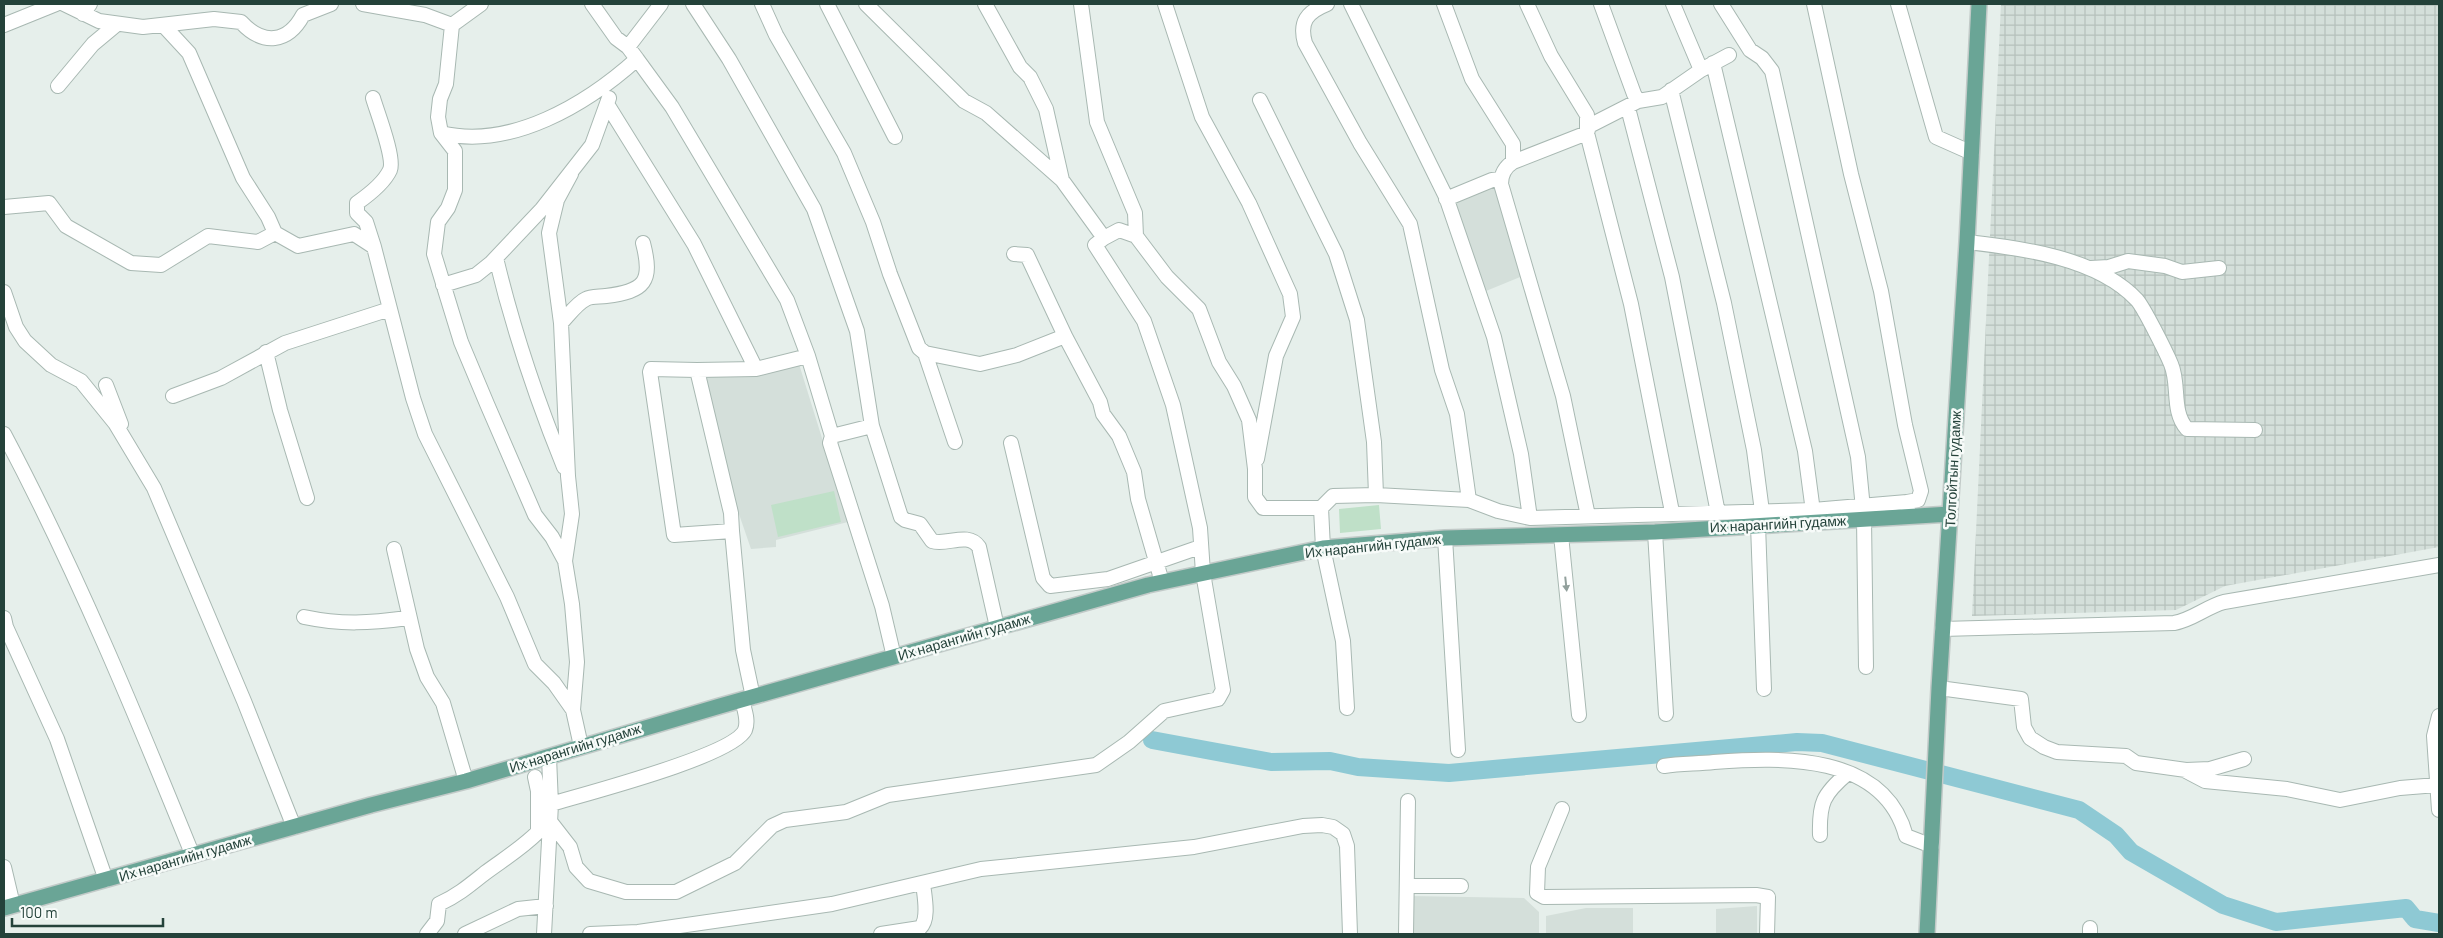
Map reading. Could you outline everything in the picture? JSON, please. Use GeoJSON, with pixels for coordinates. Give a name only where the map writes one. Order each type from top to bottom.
{"type":"FeatureCollection","features":[{"type":"Feature","properties":{"kind":"main road","name":"Толгойтын гудамж"},"geometry":{"type":"LineString","coordinates":[[1928,934],[1938,688],[1967,242],[1979,4]]}},
{"type":"Feature","properties":{"kind":"main road","name":"Их нарангийн гудамж"},"geometry":{"type":"LineString","coordinates":[[8,906],[466,781],[747,698],[1162,582],[1323,548],[1445,538],[1655,532],[1761,520],[1907,509],[1950,514]]}},
{"type":"Feature","properties":{"kind":"street"},"geometry":{"type":"LineString","coordinates":[[4,25],[56,4]]}},
{"type":"Feature","properties":{"kind":"street"},"geometry":{"type":"LineString","coordinates":[[64,4],[86,9],[99,21],[143,27],[214,20],[241,22],[251,33],[268,39],[289,34],[297,27],[303,15],[331,4]]}},
{"type":"Feature","properties":{"kind":"street"},"geometry":{"type":"LineString","coordinates":[[481,4],[452,25],[446,84],[440,99],[438,117],[441,133],[455,151],[455,190],[448,208],[438,222],[434,254],[461,342],[536,516],[552,537],[565,560]]}},
{"type":"Feature","properties":{"kind":"street"},"geometry":{"type":"LineString","coordinates":[[592,4],[616,38],[628,47],[682,124],[782,292],[808,356],[832,436],[830,443],[882,606],[894,657]]}},
{"type":"Feature","properties":{"kind":"street"},"geometry":{"type":"LineString","coordinates":[[628,47],[662,4]]}},
{"type":"Feature","properties":{"kind":"street"},"geometry":{"type":"LineString","coordinates":[[693,4],[729,59],[814,210],[857,331],[872,426],[901,517],[904,520],[920,524],[932,541],[970,539],[979,547],[997,628]]}},
{"type":"Feature","properties":{"kind":"street"},"geometry":{"type":"LineString","coordinates":[[762,4],[776,35],[844,153],[873,222],[890,274],[919,348],[926,353],[980,364],[1017,355],[1065,336]]}},
{"type":"Feature","properties":{"kind":"street"},"geometry":{"type":"LineString","coordinates":[[827,4],[895,138]]}},
{"type":"Feature","properties":{"kind":"street"},"geometry":{"type":"LineString","coordinates":[[866,4],[964,101],[986,113],[1062,180],[1104,238]]}},
{"type":"Feature","properties":{"kind":"street"},"geometry":{"type":"LineString","coordinates":[[985,4],[1020,67],[1030,77],[1046,109],[1062,180]]}},
{"type":"Feature","properties":{"kind":"street"},"geometry":{"type":"LineString","coordinates":[[1081,4],[1098,122],[1135,213],[1136,236]]}},
{"type":"Feature","properties":{"kind":"street"},"geometry":{"type":"LineString","coordinates":[[1164,4],[1202,117],[1249,203],[1290,294],[1293,317],[1276,356],[1255,469]]}},
{"type":"Feature","properties":{"kind":"street"},"geometry":{"type":"LineString","coordinates":[[1327,4],[1308,14],[1303,22],[1304,38],[1360,143],[1410,224],[1442,370],[1456,414],[1469,500]]}},
{"type":"Feature","properties":{"kind":"street"},"geometry":{"type":"LineString","coordinates":[[1350,4],[1446,199],[1500,364],[1520,454],[1530,518]]}},
{"type":"Feature","properties":{"kind":"street"},"geometry":{"type":"LineString","coordinates":[[1444,4],[1472,79],[1513,144],[1514,162]]}},
{"type":"Feature","properties":{"kind":"street"},"geometry":{"type":"LineString","coordinates":[[1527,4],[1552,56],[1587,115],[1587,133],[1631,304],[1672,512]]}},
{"type":"Feature","properties":{"kind":"street"},"geometry":{"type":"LineString","coordinates":[[1601,4],[1634,94],[1633,104],[1672,277],[1718,513]]}},
{"type":"Feature","properties":{"kind":"street"},"geometry":{"type":"LineString","coordinates":[[1673,4],[1707,66],[1792,393],[1805,451],[1813,516]]}},
{"type":"Feature","properties":{"kind":"street"},"geometry":{"type":"LineString","coordinates":[[1721,4],[1750,50],[1762,58],[1772,71],[1858,457],[1864,512],[1866,667]]}},
{"type":"Feature","properties":{"kind":"street"},"geometry":{"type":"LineString","coordinates":[[1814,4],[1851,174],[1881,291],[1905,425],[1921,491],[1918,500],[1907,509]]}},
{"type":"Feature","properties":{"kind":"street"},"geometry":{"type":"LineString","coordinates":[[1898,4],[1936,137],[1972,153]]}},
{"type":"Feature","properties":{"kind":"street"},"geometry":{"type":"LineString","coordinates":[[372,5],[424,15],[452,25]]}},
{"type":"Feature","properties":{"kind":"street"},"geometry":{"type":"LineString","coordinates":[[58,86],[93,44],[117,24]]}},
{"type":"Feature","properties":{"kind":"street"},"geometry":{"type":"LineString","coordinates":[[164,26],[190,53],[243,178],[268,217],[275,233],[298,246],[354,234],[374,247]]}},
{"type":"Feature","properties":{"kind":"street"},"geometry":{"type":"LineString","coordinates":[[1587,133],[1589,126],[1633,104],[1662,97],[1707,66],[1729,56]]}},
{"type":"Feature","properties":{"kind":"street"},"geometry":{"type":"LineString","coordinates":[[441,133],[455,136],[493,136],[570,109],[612,82],[637,59]]}},
{"type":"Feature","properties":{"kind":"street"},"geometry":{"type":"LineString","coordinates":[[443,285],[476,275],[496,258],[542,209],[592,145],[607,104],[612,82]]}},
{"type":"Feature","properties":{"kind":"street"},"geometry":{"type":"LineString","coordinates":[[1671,90],[1724,304],[1754,450],[1761,520],[1764,689]]}},
{"type":"Feature","properties":{"kind":"street"},"geometry":{"type":"LineString","coordinates":[[373,98],[390,157],[390,169],[384,179],[357,203],[357,213],[366,222],[374,247],[413,398],[425,434],[507,597],[535,664],[554,683],[573,710]]}},
{"type":"Feature","properties":{"kind":"street"},"geometry":{"type":"LineString","coordinates":[[1260,100],[1336,254],[1357,320],[1374,442],[1376,495]]}},
{"type":"Feature","properties":{"kind":"street"},"geometry":{"type":"LineString","coordinates":[[607,104],[694,244],[756,369]]}},
{"type":"Feature","properties":{"kind":"street"},"geometry":{"type":"LineString","coordinates":[[1587,133],[1514,162],[1508,166],[1501,179],[1526,272],[1564,396],[1588,516]]}},
{"type":"Feature","properties":{"kind":"street"},"geometry":{"type":"LineString","coordinates":[[571,174],[557,200],[549,233],[561,323],[568,476],[572,514],[565,560],[572,604],[576,662],[573,710],[581,746]]}},
{"type":"Feature","properties":{"kind":"street"},"geometry":{"type":"LineString","coordinates":[[1446,199],[1492,180],[1501,179]]}},
{"type":"Feature","properties":{"kind":"street"},"geometry":{"type":"LineString","coordinates":[[4,206],[49,203],[66,226],[131,263],[161,265],[208,236],[258,242],[275,233]]}},
{"type":"Feature","properties":{"kind":"street"},"geometry":{"type":"LineString","coordinates":[[549,820],[570,847],[576,867],[589,881],[626,892],[676,892],[735,864],[772,826],[785,820],[846,812],[888,795],[1096,765],[1129,742],[1164,711],[1218,699],[1223,690],[1203,573],[1200,528],[1173,405],[1144,321],[1095,245],[1119,230],[1136,236],[1167,277],[1199,309],[1219,362],[1234,386],[1249,420],[1255,469],[1255,497],[1263,508],[1321,508],[1333,496],[1376,495],[1469,500],[1498,512],[1530,518],[1672,512],[1718,513],[1761,520]]}},
{"type":"Feature","properties":{"kind":"street"},"geometry":{"type":"LineString","coordinates":[[1967,242],[2002,246],[2100,271],[2124,288],[2138,302],[2172,365],[2181,422],[2187,429],[2255,430]]}},
{"type":"Feature","properties":{"kind":"street"},"geometry":{"type":"LineString","coordinates":[[561,323],[586,298],[624,294],[639,287],[648,274],[648,264],[643,243]]}},
{"type":"Feature","properties":{"kind":"street"},"geometry":{"type":"LineString","coordinates":[[1014,254],[1027,256],[1065,336],[1100,402],[1103,414],[1119,436],[1134,472],[1138,499],[1162,582]]}},
{"type":"Feature","properties":{"kind":"street"},"geometry":{"type":"LineString","coordinates":[[496,258],[510,319],[547,425],[568,476]]}},
{"type":"Feature","properties":{"kind":"street"},"geometry":{"type":"LineString","coordinates":[[2088,268],[2110,267],[2128,261],[2165,266],[2182,272],[2219,268]]}},
{"type":"Feature","properties":{"kind":"street"},"geometry":{"type":"LineString","coordinates":[[4,292],[16,327],[25,341],[51,365],[81,381],[122,435],[154,488],[244,700],[294,827]]}},
{"type":"Feature","properties":{"kind":"street"},"geometry":{"type":"LineString","coordinates":[[173,396],[220,378],[285,343],[390,309]]}},
{"type":"Feature","properties":{"kind":"street"},"geometry":{"type":"LineString","coordinates":[[266,352],[280,410],[307,498]]}},
{"type":"Feature","properties":{"kind":"street"},"geometry":{"type":"LineString","coordinates":[[926,353],[955,442]]}},
{"type":"Feature","properties":{"kind":"street"},"geometry":{"type":"LineString","coordinates":[[732,531],[674,535],[650,372],[653,368],[697,370],[756,369],[808,356]]}},
{"type":"Feature","properties":{"kind":"street"},"geometry":{"type":"LineString","coordinates":[[551,804],[700,759],[738,738],[745,729],[747,698],[731,513],[697,370]]}},
{"type":"Feature","properties":{"kind":"street"},"geometry":{"type":"LineString","coordinates":[[106,385],[120,419],[122,435]]}},
{"type":"Feature","properties":{"kind":"street"},"geometry":{"type":"LineString","coordinates":[[832,436],[872,426]]}},
{"type":"Feature","properties":{"kind":"street"},"geometry":{"type":"LineString","coordinates":[[4,434],[42,506],[126,691],[193,856]]}},
{"type":"Feature","properties":{"kind":"street"},"geometry":{"type":"LineString","coordinates":[[1011,443],[1043,578],[1050,586],[1108,579],[1156,564],[1200,547]]}},
{"type":"Feature","properties":{"kind":"street"},"geometry":{"type":"LineString","coordinates":[[1321,508],[1323,548],[1343,641],[1347,708]]}},
{"type":"Feature","properties":{"kind":"street"},"geometry":{"type":"LineString","coordinates":[[1655,532],[1666,714]]}},
{"type":"Feature","properties":{"kind":"street"},"geometry":{"type":"LineString","coordinates":[[1561,535],[1579,715]]}},
{"type":"Feature","properties":{"kind":"street"},"geometry":{"type":"LineString","coordinates":[[1445,538],[1458,750]]}},
{"type":"Feature","properties":{"kind":"street"},"geometry":{"type":"LineString","coordinates":[[394,549],[408,618],[427,677],[443,703],[466,781]]}},
{"type":"Feature","properties":{"kind":"street"},"geometry":{"type":"LineString","coordinates":[[1942,629],[2174,623],[2183,621],[2213,605],[2224,602],[2439,565]]}},
{"type":"Feature","properties":{"kind":"street"},"geometry":{"type":"LineString","coordinates":[[1108,579],[1112,596]]}},
{"type":"Feature","properties":{"kind":"street"},"geometry":{"type":"LineString","coordinates":[[304,617],[336,623],[378,622],[408,618]]}},
{"type":"Feature","properties":{"kind":"street"},"geometry":{"type":"LineString","coordinates":[[4,618],[6,628],[57,739],[106,880]]}},
{"type":"Feature","properties":{"kind":"street"},"geometry":{"type":"LineString","coordinates":[[1938,688],[2021,699],[2024,727],[2030,738],[2044,747],[2057,752],[2126,756],[2136,763],[2186,770],[2210,769],[2244,759]]}},
{"type":"Feature","properties":{"kind":"street"},"geometry":{"type":"LineString","coordinates":[[2439,716],[2434,736],[2439,810]]}},
{"type":"Feature","properties":{"kind":"street"},"geometry":{"type":"LineString","coordinates":[[544,934],[551,804],[549,756]]}},
{"type":"Feature","properties":{"kind":"street"},"geometry":{"type":"LineString","coordinates":[[1664,766],[1771,758],[1800,760],[1848,773],[1867,782],[1885,796],[1899,817],[1906,836],[1932,838]]}},
{"type":"Feature","properties":{"kind":"street"},"geometry":{"type":"LineString","coordinates":[[2186,770],[2205,781],[2287,789],[2340,800],[2400,788],[2437,784]]}},
{"type":"Feature","properties":{"kind":"street"},"geometry":{"type":"LineString","coordinates":[[1820,836],[1820,819],[1828,789],[1848,773]]}},
{"type":"Feature","properties":{"kind":"street"},"geometry":{"type":"LineString","coordinates":[[427,934],[436,921],[439,904],[461,894],[487,872],[519,851],[538,832],[538,791],[534,777]]}},
{"type":"Feature","properties":{"kind":"street"},"geometry":{"type":"LineString","coordinates":[[1406,934],[1408,800]]}},
{"type":"Feature","properties":{"kind":"street"},"geometry":{"type":"LineString","coordinates":[[1562,809],[1538,867],[1537,893],[1544,897],[1768,897],[1768,934]]}},
{"type":"Feature","properties":{"kind":"street"},"geometry":{"type":"LineString","coordinates":[[590,934],[635,932],[832,904],[981,869],[1194,848],[1303,826],[1322,824],[1333,827],[1343,834],[1347,846],[1350,934]]}},
{"type":"Feature","properties":{"kind":"street"},"geometry":{"type":"LineString","coordinates":[[4,867],[8,906]]}},
{"type":"Feature","properties":{"kind":"street"},"geometry":{"type":"LineString","coordinates":[[881,934],[923,926],[925,912],[923,883]]}},
{"type":"Feature","properties":{"kind":"street"},"geometry":{"type":"LineString","coordinates":[[1407,886],[1461,886]]}},
{"type":"Feature","properties":{"kind":"street"},"geometry":{"type":"LineString","coordinates":[[465,934],[518,909],[546,906]]}},
{"type":"Feature","properties":{"kind":"shaded area"},"geometry":{"type":"Polygon","coordinates":[[[2001,4],[2439,4],[2439,547],[2225,586],[2176,610],[1972,616],[2001,4]]]}},
{"type":"Feature","properties":{"kind":"shaded area"},"geometry":{"type":"Polygon","coordinates":[[[1496,184],[1525,275],[1486,291],[1452,204],[1496,184]]]}},
{"type":"Feature","properties":{"kind":"shaded area"},"geometry":{"type":"Polygon","coordinates":[[[799,364],[848,522],[776,540],[776,547],[751,549],[729,485],[703,373],[799,364]]]}},
{"type":"Feature","properties":{"kind":"shaded area"},"geometry":{"type":"Polygon","coordinates":[[[1411,896],[1524,898],[1539,912],[1539,934],[1411,934],[1411,896]]]}},
{"type":"Feature","properties":{"kind":"shaded area"},"geometry":{"type":"Polygon","coordinates":[[[1757,906],[1757,934],[1716,934],[1716,909],[1757,906]]]}},
{"type":"Feature","properties":{"kind":"shaded area"},"geometry":{"type":"Polygon","coordinates":[[[1586,908],[1633,908],[1633,934],[1546,934],[1546,916],[1586,908]]]}},
{"type":"Feature","properties":{"kind":"green space"},"geometry":{"type":"Polygon","coordinates":[[[834,491],[841,522],[778,537],[771,505],[834,491]]]}},
{"type":"Feature","properties":{"kind":"green space"},"geometry":{"type":"Polygon","coordinates":[[[1379,505],[1381,529],[1340,533],[1339,509],[1379,505]]]}},
{"type":"Feature","properties":{"kind":"waterway"},"geometry":{"type":"LineString","coordinates":[[1152,740],[1271,762],[1330,761],[1358,767],[1449,773],[1797,742],[1822,743],[2079,810],[2116,835],[2131,852],[2223,905],[2276,922],[2406,908],[2415,919],[2439,923]]}}]}
